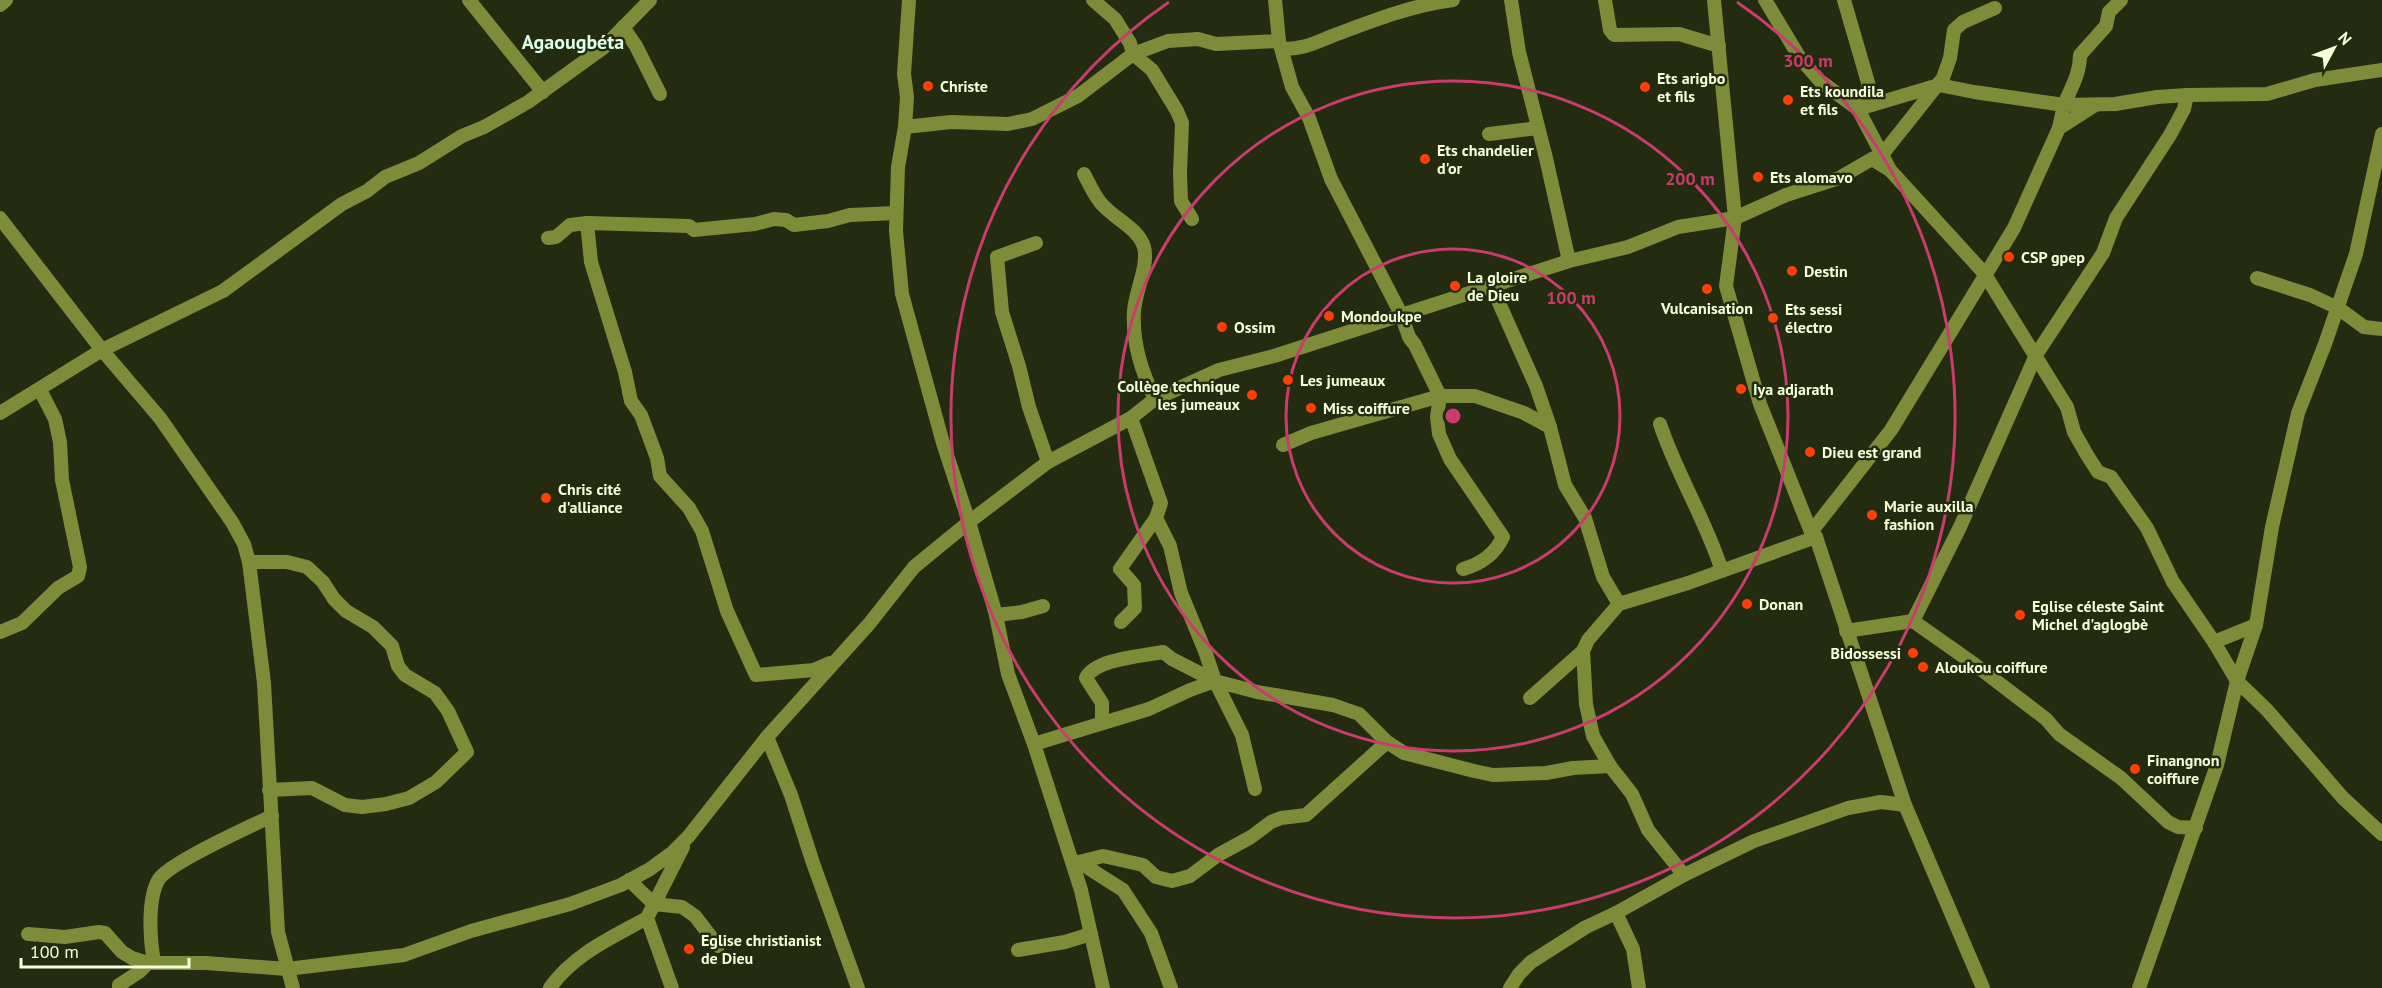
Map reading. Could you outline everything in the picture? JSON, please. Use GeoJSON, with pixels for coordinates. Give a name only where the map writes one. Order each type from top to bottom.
{"type":"FeatureCollection","features":[{"type":"Feature","properties":{"kind":"street"},"geometry":{"type":"LineString","coordinates":[[0,5],[6,0]]}},
{"type":"Feature","properties":{"kind":"street"},"geometry":{"type":"LineString","coordinates":[[469,0],[543,92]]}},
{"type":"Feature","properties":{"kind":"street"},"geometry":{"type":"LineString","coordinates":[[0,413],[102,350],[223,291],[342,204],[367,191],[385,177],[419,163],[454,140],[484,127],[543,92],[590,59],[650,0]]}},
{"type":"Feature","properties":{"kind":"street"},"geometry":{"type":"LineString","coordinates":[[909,0],[904,74],[907,97],[905,127],[898,167],[896,213],[902,294],[942,443],[969,522],[996,615],[1008,674],[1076,861],[1103,988]]}},
{"type":"Feature","properties":{"kind":"street"},"geometry":{"type":"LineString","coordinates":[[1093,0],[1115,19],[1130,43],[1133,54],[1152,70],[1167,91],[1182,123],[1181,201],[1192,219]]}},
{"type":"Feature","properties":{"kind":"street"},"geometry":{"type":"LineString","coordinates":[[1275,0],[1281,45],[1292,87],[1309,117],[1331,178],[1440,396],[1437,417],[1439,434],[1450,459],[1503,537],[1493,553],[1473,566],[1463,569]]}},
{"type":"Feature","properties":{"kind":"street"},"geometry":{"type":"LineString","coordinates":[[905,127],[951,122],[1008,124],[1032,119],[1078,96],[1133,54],[1168,40],[1198,39],[1216,44],[1281,45],[1298,50],[1413,7],[1453,0]]}},
{"type":"Feature","properties":{"kind":"street"},"geometry":{"type":"LineString","coordinates":[[1511,0],[1519,52],[1569,261]]}},
{"type":"Feature","properties":{"kind":"street"},"geometry":{"type":"LineString","coordinates":[[1605,0],[1610,30],[1614,35],[1679,34],[1719,46]]}},
{"type":"Feature","properties":{"kind":"street"},"geometry":{"type":"LineString","coordinates":[[1714,0],[1735,218],[1726,286],[1760,404],[1814,534],[1905,805],[1983,988]]}},
{"type":"Feature","properties":{"kind":"street"},"geometry":{"type":"LineString","coordinates":[[1765,0],[1800,58],[1820,81],[1858,109],[1876,157],[1984,273],[2067,407],[2074,432],[2087,455],[2098,472],[2111,477],[2129,501],[2155,541],[2173,582],[2214,642],[2237,681],[2260,703],[2343,798],[2382,834]]}},
{"type":"Feature","properties":{"kind":"street"},"geometry":{"type":"LineString","coordinates":[[1844,0],[1869,86],[1858,109]]}},
{"type":"Feature","properties":{"kind":"street"},"geometry":{"type":"LineString","coordinates":[[1530,698],[1583,651],[1588,640],[1619,604],[1722,571],[1814,534],[1891,430],[1934,362],[1984,273],[2014,228],[2060,128],[2064,105],[2077,79],[2080,55],[2106,26],[2109,12],[2121,0]]}},
{"type":"Feature","properties":{"kind":"street"},"geometry":{"type":"LineString","coordinates":[[28,934],[64,937],[99,932],[105,933],[122,952],[132,958],[151,962],[249,965],[287,969],[404,955],[471,931],[570,904],[629,880],[672,853],[688,837],[767,737],[869,624],[914,567],[1048,462],[1131,418],[1155,399],[1219,370],[1274,356],[1569,261],[1628,247],[1678,227],[1735,218],[1786,195],[1839,178],[1876,157],[1939,85],[1950,58],[1954,30],[1963,22],[1995,8]]}},
{"type":"Feature","properties":{"kind":"street"},"geometry":{"type":"LineString","coordinates":[[623,27],[636,46],[660,94]]}},
{"type":"Feature","properties":{"kind":"street"},"geometry":{"type":"LineString","coordinates":[[1858,109],[1939,85],[2064,105],[2096,104],[2187,95],[2267,94],[2315,80],[2382,70]]}},
{"type":"Feature","properties":{"kind":"street"},"geometry":{"type":"LineString","coordinates":[[1913,621],[1960,527],[2036,355],[2103,253],[2116,218],[2170,135],[2184,109],[2187,95]]}},
{"type":"Feature","properties":{"kind":"street"},"geometry":{"type":"LineString","coordinates":[[2060,128],[2096,104]]}},
{"type":"Feature","properties":{"kind":"street"},"geometry":{"type":"LineString","coordinates":[[1489,134],[1538,128]]}},
{"type":"Feature","properties":{"kind":"street"},"geometry":{"type":"LineString","coordinates":[[2139,988],[2217,765],[2237,681],[2256,625],[2272,528],[2298,414],[2356,254],[2382,134]]}},
{"type":"Feature","properties":{"kind":"street"},"geometry":{"type":"LineString","coordinates":[[1084,174],[1100,202],[1133,231],[1144,246],[1145,260],[1134,310],[1135,335],[1141,372],[1155,399]]}},
{"type":"Feature","properties":{"kind":"street"},"geometry":{"type":"LineString","coordinates":[[548,238],[556,237],[570,225],[587,223],[689,226],[694,230],[755,224],[774,219],[786,220],[794,225],[828,221],[850,215],[896,213]]}},
{"type":"Feature","properties":{"kind":"street"},"geometry":{"type":"LineString","coordinates":[[0,218],[102,350],[160,418],[232,522],[244,544],[249,562],[264,683],[278,932],[293,988]]}},
{"type":"Feature","properties":{"kind":"street"},"geometry":{"type":"LineString","coordinates":[[587,223],[591,262],[625,372],[631,401],[641,415],[657,458],[660,476],[689,508],[702,531],[727,611],[756,675],[814,670],[834,662]]}},
{"type":"Feature","properties":{"kind":"street"},"geometry":{"type":"LineString","coordinates":[[1036,243],[997,257],[1002,312],[1029,407],[1048,462]]}},
{"type":"Feature","properties":{"kind":"street"},"geometry":{"type":"LineString","coordinates":[[2257,278],[2310,295],[2338,308],[2357,324],[2382,329]]}},
{"type":"Feature","properties":{"kind":"street"},"geometry":{"type":"LineString","coordinates":[[1491,285],[1536,386],[1550,427],[1565,485],[1585,518],[1603,577],[1619,604]]}},
{"type":"Feature","properties":{"kind":"street"},"geometry":{"type":"LineString","coordinates":[[0,632],[22,623],[58,588],[78,576],[80,567],[62,480],[60,442],[55,419],[40,390]]}},
{"type":"Feature","properties":{"kind":"street"},"geometry":{"type":"LineString","coordinates":[[1283,445],[1335,425],[1440,396],[1475,396],[1524,413],[1550,427]]}},
{"type":"Feature","properties":{"kind":"street"},"geometry":{"type":"LineString","coordinates":[[1121,622],[1136,608],[1134,585],[1120,569],[1156,518],[1161,503],[1131,418]]}},
{"type":"Feature","properties":{"kind":"street"},"geometry":{"type":"LineString","coordinates":[[1659,424],[1687,493],[1715,550],[1722,571]]}},
{"type":"Feature","properties":{"kind":"street"},"geometry":{"type":"LineString","coordinates":[[1156,518],[1170,546],[1181,593],[1215,681],[1242,735],[1255,789]]}},
{"type":"Feature","properties":{"kind":"street"},"geometry":{"type":"LineString","coordinates":[[249,562],[287,562],[306,567],[346,611],[373,627],[392,646],[398,666],[405,675],[435,693],[448,711],[466,752],[436,782],[409,798],[386,804],[362,807],[345,805],[312,788],[269,790]]}},
{"type":"Feature","properties":{"kind":"street"},"geometry":{"type":"LineString","coordinates":[[996,615],[1022,612],[1043,606]]}},
{"type":"Feature","properties":{"kind":"street"},"geometry":{"type":"LineString","coordinates":[[1846,631],[1913,621],[2046,719],[2066,739],[2121,778],[2168,822],[2178,827],[2196,828]]}},
{"type":"Feature","properties":{"kind":"street"},"geometry":{"type":"LineString","coordinates":[[2214,642],[2256,625]]}},
{"type":"Feature","properties":{"kind":"street"},"geometry":{"type":"LineString","coordinates":[[1583,651],[1586,704],[1593,736],[1610,766],[1632,794],[1648,830],[1684,875]]}},
{"type":"Feature","properties":{"kind":"street"},"geometry":{"type":"LineString","coordinates":[[1102,723],[1102,703],[1086,678],[1089,672],[1102,664],[1162,652],[1215,681],[1257,692],[1332,705],[1359,714],[1387,742],[1416,758],[1493,775],[1546,773],[1572,768],[1610,766]]}},
{"type":"Feature","properties":{"kind":"street"},"geometry":{"type":"LineString","coordinates":[[1034,744],[1149,709],[1215,681]]}},
{"type":"Feature","properties":{"kind":"street"},"geometry":{"type":"LineString","coordinates":[[767,737],[791,795],[858,988]]}},
{"type":"Feature","properties":{"kind":"street"},"geometry":{"type":"LineString","coordinates":[[1076,861],[1103,856],[1143,865],[1156,877],[1172,881],[1190,876],[1218,855],[1271,822],[1281,818],[1306,815],[1387,742]]}},
{"type":"Feature","properties":{"kind":"street"},"geometry":{"type":"LineString","coordinates":[[1510,988],[1519,974],[1538,958],[1586,927],[1754,841],[1848,808],[1881,802],[1905,805]]}},
{"type":"Feature","properties":{"kind":"street"},"geometry":{"type":"LineString","coordinates":[[151,962],[151,912],[157,882],[164,874],[205,849],[272,816]]}},
{"type":"Feature","properties":{"kind":"street"},"geometry":{"type":"LineString","coordinates":[[550,988],[564,969],[601,944],[647,918],[688,837]]}},
{"type":"Feature","properties":{"kind":"street"},"geometry":{"type":"LineString","coordinates":[[1076,861],[1123,890],[1151,933],[1172,988]]}},
{"type":"Feature","properties":{"kind":"street"},"geometry":{"type":"LineString","coordinates":[[629,880],[654,904],[682,907],[695,916],[718,946]]}},
{"type":"Feature","properties":{"kind":"street"},"geometry":{"type":"LineString","coordinates":[[1617,913],[1633,949],[1639,988]]}},
{"type":"Feature","properties":{"kind":"street"},"geometry":{"type":"LineString","coordinates":[[647,918],[672,988]]}},
{"type":"Feature","properties":{"kind":"street"},"geometry":{"type":"LineString","coordinates":[[1018,950],[1065,942],[1091,934]]}},
{"type":"Feature","properties":{"kind":"street"},"geometry":{"type":"LineString","coordinates":[[119,988],[119,985],[151,962]]}},
{"type":"Feature","properties":{"kind":"place","name":"Christe"},"geometry":{"type":"Point","coordinates":[928,86]}},
{"type":"Feature","properties":{"kind":"place","name":"Ets arigbo et fils"},"geometry":{"type":"Point","coordinates":[1645,87]}},
{"type":"Feature","properties":{"kind":"place","name":"Ets koundila et fils"},"geometry":{"type":"Point","coordinates":[1788,100]}},
{"type":"Feature","properties":{"kind":"place","name":"Ets chandelier d'or"},"geometry":{"type":"Point","coordinates":[1425,159]}},
{"type":"Feature","properties":{"kind":"place","name":"Ets alomavo"},"geometry":{"type":"Point","coordinates":[1758,177]}},
{"type":"Feature","properties":{"kind":"place","name":"CSP gpep"},"geometry":{"type":"Point","coordinates":[2009,257]}},
{"type":"Feature","properties":{"kind":"place","name":"Destin"},"geometry":{"type":"Point","coordinates":[1792,271]}},
{"type":"Feature","properties":{"kind":"place","name":"La gloire de Dieu"},"geometry":{"type":"Point","coordinates":[1455,286]}},
{"type":"Feature","properties":{"kind":"place","name":"Vulcanisation"},"geometry":{"type":"Point","coordinates":[1707,289]}},
{"type":"Feature","properties":{"kind":"place","name":"Mondoukpe"},"geometry":{"type":"Point","coordinates":[1329,316]}},
{"type":"Feature","properties":{"kind":"place","name":"Ets sessi électro"},"geometry":{"type":"Point","coordinates":[1773,318]}},
{"type":"Feature","properties":{"kind":"place","name":"Ossim"},"geometry":{"type":"Point","coordinates":[1222,327]}},
{"type":"Feature","properties":{"kind":"place","name":"Les jumeaux"},"geometry":{"type":"Point","coordinates":[1288,380]}},
{"type":"Feature","properties":{"kind":"place","name":"Iya adjarath"},"geometry":{"type":"Point","coordinates":[1741,389]}},
{"type":"Feature","properties":{"kind":"place","name":"Collège technique les jumeaux"},"geometry":{"type":"Point","coordinates":[1252,395]}},
{"type":"Feature","properties":{"kind":"place","name":"Miss coiffure"},"geometry":{"type":"Point","coordinates":[1311,408]}},
{"type":"Feature","properties":{"kind":"place","name":"Dieu est grand"},"geometry":{"type":"Point","coordinates":[1810,452]}},
{"type":"Feature","properties":{"kind":"place","name":"Chris cité d'alliance"},"geometry":{"type":"Point","coordinates":[546,498]}},
{"type":"Feature","properties":{"kind":"place","name":"Marie auxilla fashion"},"geometry":{"type":"Point","coordinates":[1872,515]}},
{"type":"Feature","properties":{"kind":"place","name":"Donan"},"geometry":{"type":"Point","coordinates":[1747,604]}},
{"type":"Feature","properties":{"kind":"place","name":"Eglise céleste Saint Michel d'aglogbè"},"geometry":{"type":"Point","coordinates":[2020,615]}},
{"type":"Feature","properties":{"kind":"place","name":"Bidossessi"},"geometry":{"type":"Point","coordinates":[1913,653]}},
{"type":"Feature","properties":{"kind":"place","name":"Aloukou coiffure"},"geometry":{"type":"Point","coordinates":[1923,667]}},
{"type":"Feature","properties":{"kind":"place","name":"Finangnon coiffure"},"geometry":{"type":"Point","coordinates":[2135,769]}},
{"type":"Feature","properties":{"kind":"place","name":"Eglise christianist de Dieu"},"geometry":{"type":"Point","coordinates":[689,949]}},
{"type":"Feature","properties":{"kind":"district","name":"Agaougbéta"},"geometry":{"type":"Point","coordinates":[573,42]}}]}
